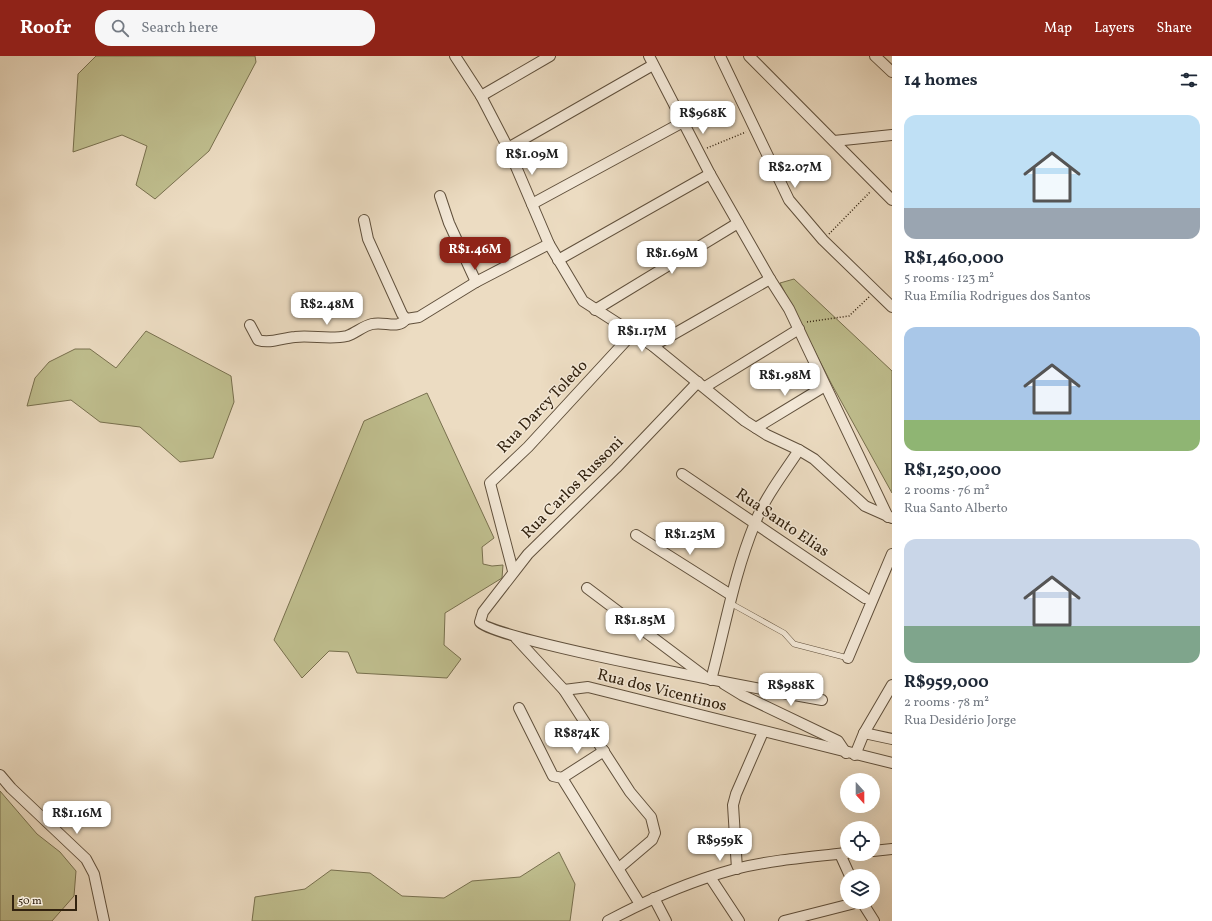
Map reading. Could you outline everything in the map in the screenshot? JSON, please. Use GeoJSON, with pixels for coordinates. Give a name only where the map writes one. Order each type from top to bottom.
{"type":"FeatureCollection","features":[{"type":"Feature","properties":{"kind":"street"},"geometry":{"type":"LineString","coordinates":[[455,56],[481,96],[508,148],[549,244],[579,297],[595,310],[614,320],[653,346],[766,435],[799,450],[814,459],[865,506],[890,518]]}},
{"type":"Feature","properties":{"kind":"street"},"geometry":{"type":"LineString","coordinates":[[481,96],[550,56]]}},
{"type":"Feature","properties":{"kind":"street"},"geometry":{"type":"LineString","coordinates":[[720,56],[789,200],[823,240],[892,307]]}},
{"type":"Feature","properties":{"kind":"street"},"geometry":{"type":"LineString","coordinates":[[750,56],[892,200]]}},
{"type":"Feature","properties":{"kind":"street"},"geometry":{"type":"LineString","coordinates":[[875,56],[892,72]]}},
{"type":"Feature","properties":{"kind":"street"},"geometry":{"type":"LineString","coordinates":[[508,148],[651,60],[710,174],[798,327],[825,386],[890,518]]}},
{"type":"Feature","properties":{"kind":"street"},"geometry":{"type":"LineString","coordinates":[[532,204],[683,122]]}},
{"type":"Feature","properties":{"kind":"street"},"geometry":{"type":"LineString","coordinates":[[834,141],[892,135]]}},
{"type":"Feature","properties":{"kind":"street"},"geometry":{"type":"LineString","coordinates":[[558,260],[710,174]]}},
{"type":"Feature","properties":{"kind":"street"},"geometry":{"type":"LineString","coordinates":[[440,196],[448,223],[476,282]]}},
{"type":"Feature","properties":{"kind":"street"},"geometry":{"type":"LineString","coordinates":[[364,220],[368,239],[402,314],[406,319]]}},
{"type":"Feature","properties":{"kind":"street"},"geometry":{"type":"LineString","coordinates":[[595,310],[738,223]]}},
{"type":"Feature","properties":{"kind":"street"},"geometry":{"type":"LineString","coordinates":[[250,325],[258,340],[265,342],[295,336],[348,336],[372,324],[385,323],[395,326],[400,325],[406,319],[419,317],[476,282],[549,244]]}},
{"type":"Feature","properties":{"kind":"street"},"geometry":{"type":"LineString","coordinates":[[653,346],[770,279]]}},
{"type":"Feature","properties":{"kind":"street","name":"Rua Carlos Russoni"},"geometry":{"type":"LineString","coordinates":[[516,638],[484,626],[480,622],[480,617],[513,571],[528,554],[701,384],[798,327]]}},
{"type":"Feature","properties":{"kind":"street","name":"Rua Darcy Toledo"},"geometry":{"type":"LineString","coordinates":[[513,571],[490,483],[528,447],[633,333]]}},
{"type":"Feature","properties":{"kind":"street"},"geometry":{"type":"LineString","coordinates":[[756,428],[825,386]]}},
{"type":"Feature","properties":{"kind":"street"},"geometry":{"type":"LineString","coordinates":[[712,680],[730,599],[755,522],[768,498],[799,450]]}},
{"type":"Feature","properties":{"kind":"street","name":"Rua Santo Elias"},"geometry":{"type":"LineString","coordinates":[[682,474],[755,522],[865,598]]}},
{"type":"Feature","properties":{"kind":"street"},"geometry":{"type":"LineString","coordinates":[[636,535],[730,599]]}},
{"type":"Feature","properties":{"kind":"street"},"geometry":{"type":"LineString","coordinates":[[848,658],[892,554]]}},
{"type":"Feature","properties":{"kind":"street"},"geometry":{"type":"LineString","coordinates":[[587,588],[712,680],[838,741],[850,754],[864,733],[892,684]]}},
{"type":"Feature","properties":{"kind":"street"},"geometry":{"type":"LineString","coordinates":[[516,638],[712,680],[822,700]]}},
{"type":"Feature","properties":{"kind":"street"},"geometry":{"type":"LineString","coordinates":[[516,638],[564,690],[630,792],[651,817],[656,834],[652,840],[619,868]]}},
{"type":"Feature","properties":{"kind":"street","name":"Rua dos Vicentinos"},"geometry":{"type":"LineString","coordinates":[[564,690],[588,687],[850,754],[892,763]]}},
{"type":"Feature","properties":{"kind":"street"},"geometry":{"type":"LineString","coordinates":[[519,708],[553,776],[562,778],[640,904]]}},
{"type":"Feature","properties":{"kind":"street"},"geometry":{"type":"LineString","coordinates":[[737,869],[733,805],[736,794],[763,732]]}},
{"type":"Feature","properties":{"kind":"street"},"geometry":{"type":"LineString","coordinates":[[864,733],[892,739]]}},
{"type":"Feature","properties":{"kind":"street"},"geometry":{"type":"LineString","coordinates":[[562,778],[604,751]]}},
{"type":"Feature","properties":{"kind":"street"},"geometry":{"type":"LineString","coordinates":[[0,775],[11,788],[86,859],[96,879],[104,921]]}},
{"type":"Feature","properties":{"kind":"street"},"geometry":{"type":"LineString","coordinates":[[880,850],[892,849]]}},
{"type":"Feature","properties":{"kind":"street"},"geometry":{"type":"LineString","coordinates":[[608,921],[654,898],[710,877],[737,869],[840,854]]}},
{"type":"Feature","properties":{"kind":"street"},"geometry":{"type":"LineString","coordinates":[[710,877],[739,921]]}},
{"type":"Feature","properties":{"kind":"street"},"geometry":{"type":"LineString","coordinates":[[654,898],[666,921]]}},
{"type":"Feature","properties":{"kind":"street"},"geometry":{"type":"LineString","coordinates":[[784,921],[840,907]]}},
{"type":"Feature","properties":{"kind":"street"},"geometry":{"type":"LineString","coordinates":[[866,909],[874,921]]}},
{"type":"Feature","properties":{"kind":"lane"},"geometry":{"type":"LineString","coordinates":[[730,599],[784,633],[794,644],[848,658]]}},
{"type":"Feature","properties":{"kind":"path"},"geometry":{"type":"LineString","coordinates":[[699,152],[754,129]]}},
{"type":"Feature","properties":{"kind":"path"},"geometry":{"type":"LineString","coordinates":[[823,240],[876,185]]}},
{"type":"Feature","properties":{"kind":"path"},"geometry":{"type":"LineString","coordinates":[[798,327],[848,316],[876,291]]}},
{"type":"Feature","properties":{"kind":"shaded area"},"geometry":{"type":"Polygon","coordinates":[[[96,56],[255,56],[256,62],[209,151],[155,199],[136,185],[147,146],[122,135],[73,152],[78,74],[96,56]]]}},
{"type":"Feature","properties":{"kind":"shaded area"},"geometry":{"type":"Polygon","coordinates":[[[794,279],[892,371],[892,493],[831,383],[780,283],[794,279]]]}},
{"type":"Feature","properties":{"kind":"shaded area"},"geometry":{"type":"Polygon","coordinates":[[[146,331],[231,376],[234,402],[213,458],[180,462],[140,427],[100,422],[71,400],[27,406],[35,378],[49,362],[75,349],[90,349],[116,368],[146,331]]]}},
{"type":"Feature","properties":{"kind":"shaded area"},"geometry":{"type":"Polygon","coordinates":[[[427,393],[494,538],[482,547],[483,564],[492,566],[503,565],[502,578],[445,613],[444,645],[461,659],[447,678],[357,673],[348,652],[329,651],[302,678],[274,640],[364,421],[427,393]]]}},
{"type":"Feature","properties":{"kind":"shaded area"},"geometry":{"type":"Polygon","coordinates":[[[0,791],[37,834],[60,852],[76,871],[74,896],[52,921],[0,921],[0,791]]]}},
{"type":"Feature","properties":{"kind":"shaded area"},"geometry":{"type":"Polygon","coordinates":[[[559,852],[575,884],[570,921],[252,921],[255,897],[305,889],[331,870],[370,873],[402,896],[444,898],[472,881],[520,877],[559,852]]]}}]}
